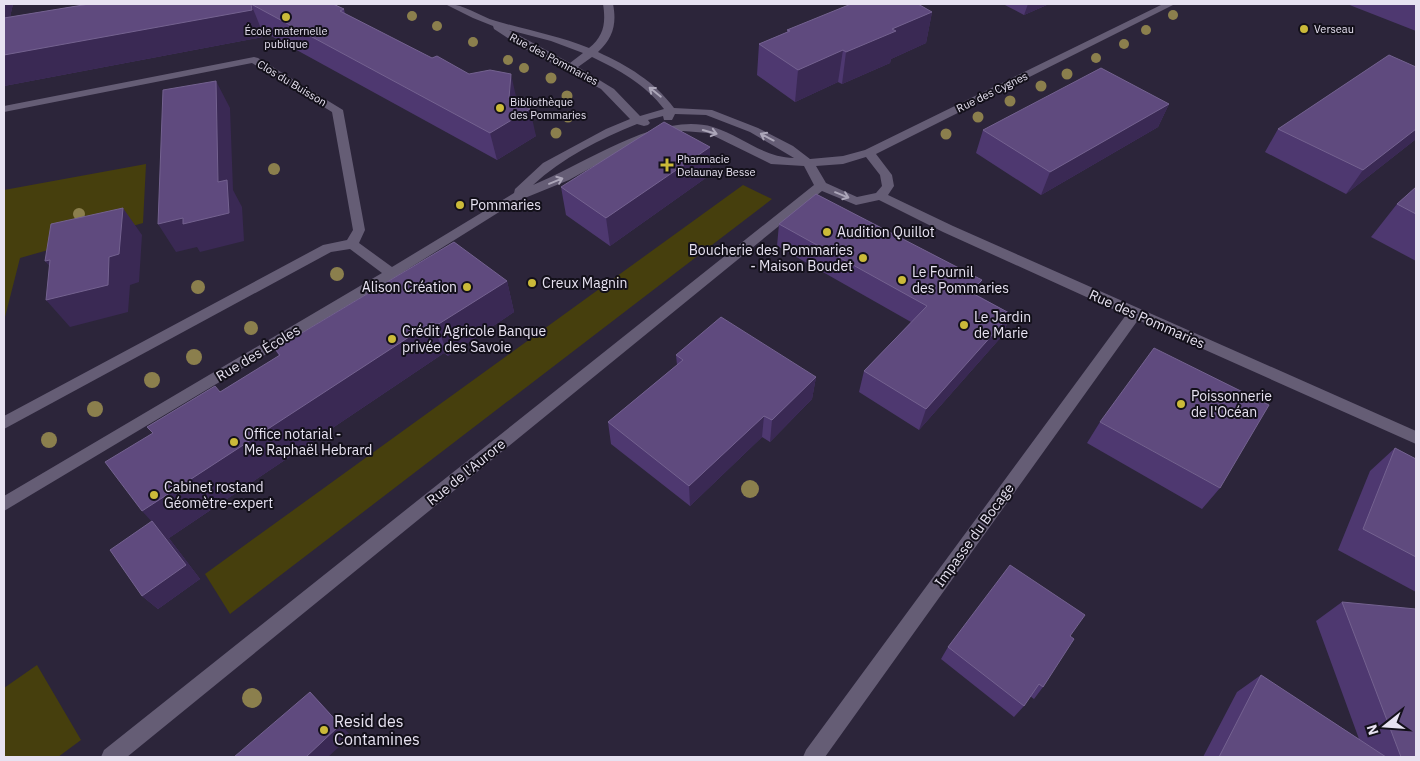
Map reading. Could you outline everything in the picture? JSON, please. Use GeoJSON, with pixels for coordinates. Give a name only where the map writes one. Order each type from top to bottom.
{"type":"FeatureCollection","features":[{"type":"Feature","properties":{"kind":"street","name":"Rue des Pommaries"},"geometry":{"type":"LineString","coordinates":[[450,4],[490,22],[538,34],[589,52],[632,73],[664,99],[671,111]]}},
{"type":"Feature","properties":{"kind":"street"},"geometry":{"type":"LineString","coordinates":[[570,68],[602,42],[609,32],[611,24],[608,4]]}},
{"type":"Feature","properties":{"kind":"street","name":"Rue des Cygnes"},"geometry":{"type":"LineString","coordinates":[[808,163],[843,160],[869,153],[1170,4]]}},
{"type":"Feature","properties":{"kind":"street","name":"Rue des Pommaries"},"geometry":{"type":"LineString","coordinates":[[490,22],[522,44],[607,88],[636,120],[662,132]]}},
{"type":"Feature","properties":{"kind":"street","name":"Clos du Buisson"},"geometry":{"type":"LineString","coordinates":[[4,109],[254,60],[337,110],[359,230],[352,244]]}},
{"type":"Feature","properties":{"kind":"street"},"geometry":{"type":"LineString","coordinates":[[636,120],[671,111],[708,112],[754,130],[790,149],[808,163],[821,186],[856,200],[880,196],[888,186],[886,175],[869,153]]}},
{"type":"Feature","properties":{"kind":"street"},"geometry":{"type":"LineString","coordinates":[[662,132],[671,111]]}},
{"type":"Feature","properties":{"kind":"street","name":"Rue des Écoles"},"geometry":{"type":"LineString","coordinates":[[511,200],[547,166],[610,131],[636,120]]}},
{"type":"Feature","properties":{"kind":"street"},"geometry":{"type":"LineString","coordinates":[[662,132],[683,128],[710,130],[775,160],[808,163]]}},
{"type":"Feature","properties":{"kind":"street","name":"Rue des Écoles"},"geometry":{"type":"LineString","coordinates":[[4,504],[392,274],[511,200],[566,177],[626,144],[662,132]]}},
{"type":"Feature","properties":{"kind":"street","name":"Rue de l'Aurore"},"geometry":{"type":"LineString","coordinates":[[111,757],[821,186]]}},
{"type":"Feature","properties":{"kind":"street","name":"Rue des Pommaries"},"geometry":{"type":"LineString","coordinates":[[880,196],[1135,313],[1416,438]]}},
{"type":"Feature","properties":{"kind":"street"},"geometry":{"type":"LineString","coordinates":[[4,423],[328,248],[352,244],[392,274]]}},
{"type":"Feature","properties":{"kind":"street","name":"Impasse du Bocage"},"geometry":{"type":"LineString","coordinates":[[813,757],[1135,313]]}},
{"type":"Feature","properties":{"kind":"shaded area"},"geometry":{"type":"Polygon","coordinates":[[[146,164],[143,223],[20,258],[4,321],[4,190],[146,164]]]}},
{"type":"Feature","properties":{"kind":"shaded area"},"geometry":{"type":"Polygon","coordinates":[[[743,185],[772,199],[230,614],[205,574],[743,185]]]}},
{"type":"Feature","properties":{"kind":"shaded area"},"geometry":{"type":"Polygon","coordinates":[[[37,665],[81,740],[58,757],[4,757],[4,688],[37,665]]]}},
{"type":"Feature","properties":{"kind":"building"},"geometry":{"type":"Polygon","coordinates":[[[89,4],[251,4],[252,10],[4,55],[4,18],[89,4]]]}},
{"type":"Feature","properties":{"kind":"building"},"geometry":{"type":"Polygon","coordinates":[[[251,4],[333,4],[344,9],[340,11],[432,58],[437,56],[469,74],[490,70],[511,74],[509,98],[530,109],[490,133],[251,4]]]}},
{"type":"Feature","properties":{"kind":"building"},"geometry":{"type":"Polygon","coordinates":[[[851,4],[918,4],[932,12],[892,29],[896,31],[846,52],[843,50],[798,70],[759,44],[790,31],[787,30],[851,4]]]}},
{"type":"Feature","properties":{"kind":"building"},"geometry":{"type":"Polygon","coordinates":[[[1389,55],[1416,67],[1416,129],[1363,170],[1278,129],[1389,55]]]}},
{"type":"Feature","properties":{"kind":"building"},"geometry":{"type":"Polygon","coordinates":[[[1101,68],[1169,104],[1050,172],[983,130],[1101,68]]]}},
{"type":"Feature","properties":{"kind":"building"},"geometry":{"type":"Polygon","coordinates":[[[216,81],[218,182],[227,180],[229,213],[183,224],[183,218],[158,224],[163,90],[216,81]]]}},
{"type":"Feature","properties":{"kind":"building"},"geometry":{"type":"Polygon","coordinates":[[[664,122],[710,147],[606,218],[561,187],[664,122]]]}},
{"type":"Feature","properties":{"kind":"building"},"geometry":{"type":"Polygon","coordinates":[[[1416,187],[1416,214],[1397,204],[1416,187]]]}},
{"type":"Feature","properties":{"kind":"building"},"geometry":{"type":"Polygon","coordinates":[[[816,194],[982,280],[970,292],[1011,314],[926,409],[864,371],[927,306],[779,224],[816,194]]]}},
{"type":"Feature","properties":{"kind":"building"},"geometry":{"type":"Polygon","coordinates":[[[123,208],[119,254],[109,257],[108,285],[46,300],[50,260],[45,261],[51,224],[123,208]]]}},
{"type":"Feature","properties":{"kind":"building"},"geometry":{"type":"Polygon","coordinates":[[[454,242],[507,281],[437,325],[432,322],[142,511],[105,462],[153,433],[147,427],[215,386],[220,392],[280,355],[275,349],[454,242]]]}},
{"type":"Feature","properties":{"kind":"building"},"geometry":{"type":"Polygon","coordinates":[[[721,317],[816,377],[772,420],[764,416],[689,486],[608,422],[683,360],[676,355],[721,317]]]}},
{"type":"Feature","properties":{"kind":"building"},"geometry":{"type":"Polygon","coordinates":[[[1154,348],[1269,405],[1220,488],[1100,422],[1154,348]]]}},
{"type":"Feature","properties":{"kind":"building"},"geometry":{"type":"Polygon","coordinates":[[[1395,448],[1416,459],[1416,557],[1363,529],[1395,448]]]}},
{"type":"Feature","properties":{"kind":"building"},"geometry":{"type":"Polygon","coordinates":[[[152,521],[186,565],[142,596],[110,550],[152,521]]]}},
{"type":"Feature","properties":{"kind":"building"},"geometry":{"type":"Polygon","coordinates":[[[1010,565],[1085,615],[1070,636],[1074,639],[1043,687],[1039,684],[1024,706],[948,647],[1010,565]]]}},
{"type":"Feature","properties":{"kind":"building"},"geometry":{"type":"Polygon","coordinates":[[[1342,602],[1416,609],[1416,757],[1401,757],[1342,602]]]}},
{"type":"Feature","properties":{"kind":"building"},"geometry":{"type":"Polygon","coordinates":[[[1261,675],[1386,757],[1219,757],[1261,675]]]}},
{"type":"Feature","properties":{"kind":"building"},"geometry":{"type":"Polygon","coordinates":[[[310,692],[340,725],[306,757],[234,757],[310,692]]]}},
{"type":"Feature","properties":{"kind":"place","name":"École maternelle publique"},"geometry":{"type":"Point","coordinates":[286,17]}},
{"type":"Feature","properties":{"kind":"place","name":"Verseau"},"geometry":{"type":"Point","coordinates":[1304,29]}},
{"type":"Feature","properties":{"kind":"place","name":"Bibliothèque des Pommaries"},"geometry":{"type":"Point","coordinates":[500,108]}},
{"type":"Feature","properties":{"kind":"place","name":"Pharmacie Delaunay Besse"},"geometry":{"type":"Point","coordinates":[667,165]}},
{"type":"Feature","properties":{"kind":"place","name":"Pommaries"},"geometry":{"type":"Point","coordinates":[460,205]}},
{"type":"Feature","properties":{"kind":"place","name":"Audition Quillot"},"geometry":{"type":"Point","coordinates":[827,232]}},
{"type":"Feature","properties":{"kind":"place","name":"Boucherie des Pommaries - Maison Boudet"},"geometry":{"type":"Point","coordinates":[863,258]}},
{"type":"Feature","properties":{"kind":"place","name":"Le Fournil des Pommaries"},"geometry":{"type":"Point","coordinates":[902,280]}},
{"type":"Feature","properties":{"kind":"place","name":"Creux Magnin"},"geometry":{"type":"Point","coordinates":[532,283]}},
{"type":"Feature","properties":{"kind":"place","name":"Alison Création"},"geometry":{"type":"Point","coordinates":[467,287]}},
{"type":"Feature","properties":{"kind":"place","name":"Le Jardin de Marie"},"geometry":{"type":"Point","coordinates":[964,325]}},
{"type":"Feature","properties":{"kind":"place","name":"Crédit Agricole Banque privée des Savoie"},"geometry":{"type":"Point","coordinates":[392,339]}},
{"type":"Feature","properties":{"kind":"place","name":"Poissonnerie de l'Océan"},"geometry":{"type":"Point","coordinates":[1181,404]}},
{"type":"Feature","properties":{"kind":"place","name":"Office notarial - Me Raphaël Hebrard"},"geometry":{"type":"Point","coordinates":[234,442]}},
{"type":"Feature","properties":{"kind":"place","name":"Cabinet rostand Géomètre-expert"},"geometry":{"type":"Point","coordinates":[154,495]}},
{"type":"Feature","properties":{"kind":"place","name":"Resid des Contamines"},"geometry":{"type":"Point","coordinates":[324,730]}}]}
